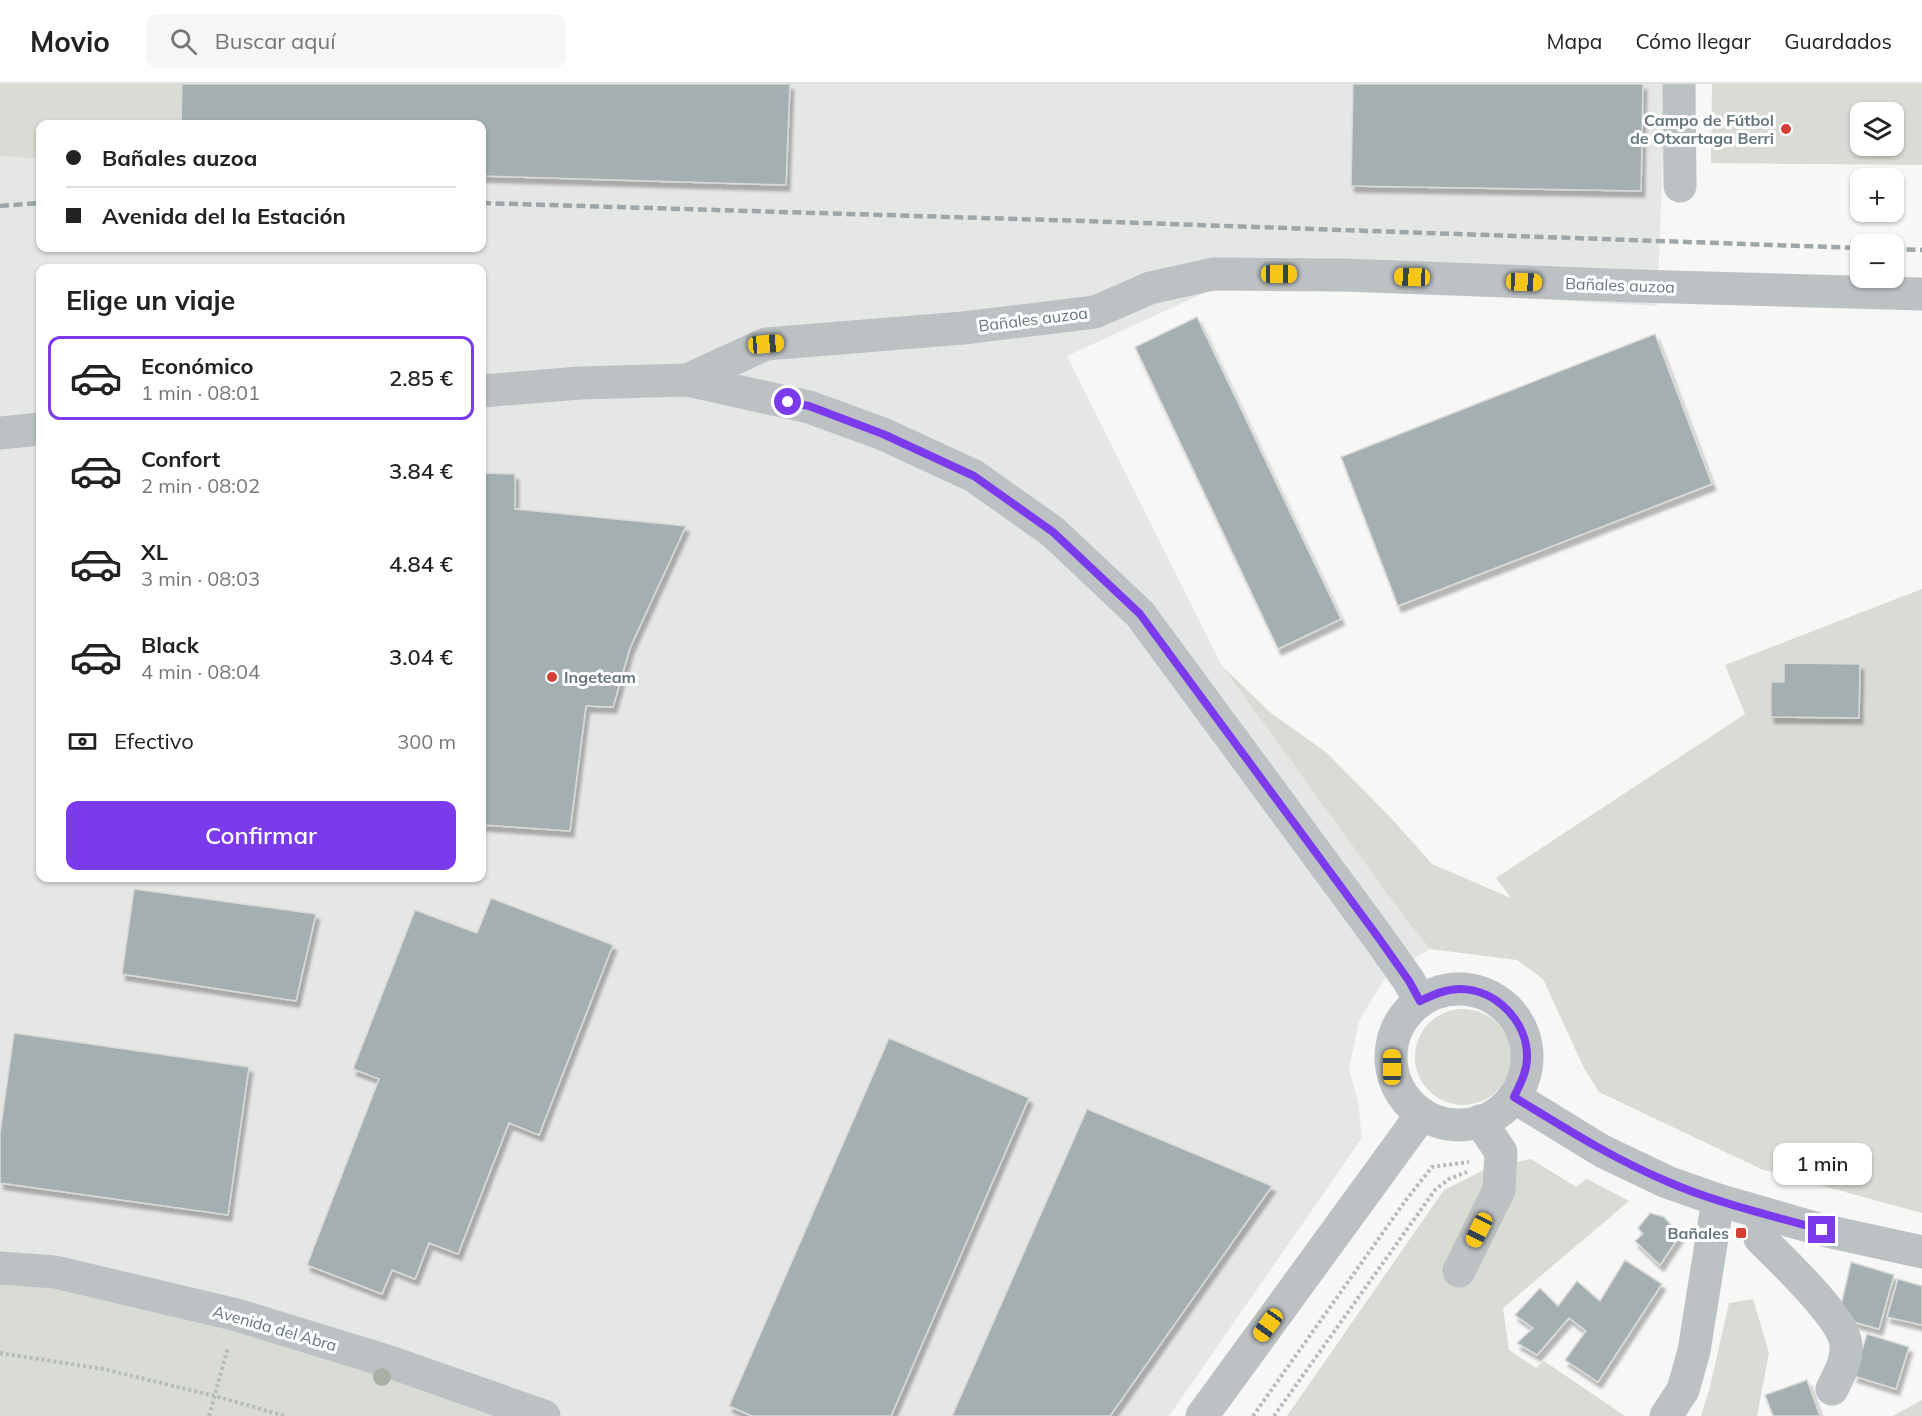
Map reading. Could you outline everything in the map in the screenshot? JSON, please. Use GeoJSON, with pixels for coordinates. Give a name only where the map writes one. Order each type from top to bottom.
{"type":"FeatureCollection","features":[{"type":"Feature","properties":{"kind":"street"},"geometry":{"type":"LineString","coordinates":[[1679,84],[1680,186]]}},
{"type":"Feature","properties":{"kind":"street","name":"Bañales auzoa"},"geometry":{"type":"LineString","coordinates":[[687,380],[766,344],[963,328],[1095,312],[1150,288],[1213,274],[1344,275],[1922,294]]}},
{"type":"Feature","properties":{"kind":"street","name":"Bañales auzoa"},"geometry":{"type":"LineString","coordinates":[[486,391],[580,383],[687,380],[809,406],[883,434],[974,476],[1053,532],[1140,614],[1378,937],[1420,1001]]}},
{"type":"Feature","properties":{"kind":"street"},"geometry":{"type":"LineString","coordinates":[[0,433],[36,429]]}},
{"type":"Feature","properties":{"kind":"street"},"geometry":{"type":"LineString","coordinates":[[1460,989],[1481,992],[1500,1002],[1514,1017],[1524,1036],[1527,1057],[1524,1078],[1514,1097],[1499,1112],[1480,1121],[1460,1125],[1440,1122],[1422,1114],[1402,1093],[1392,1067],[1392,1048],[1397,1030],[1406,1014],[1420,1001],[1439,992],[1460,989]]}},
{"type":"Feature","properties":{"kind":"street"},"geometry":{"type":"LineString","coordinates":[[1514,1097],[1602,1151],[1667,1182],[1718,1200],[1822,1230],[1922,1252]]}},
{"type":"Feature","properties":{"kind":"street"},"geometry":{"type":"LineString","coordinates":[[1202,1416],[1422,1114]]}},
{"type":"Feature","properties":{"kind":"street"},"geometry":{"type":"LineString","coordinates":[[1459,1271],[1499,1190],[1501,1152],[1480,1121]]}},
{"type":"Feature","properties":{"kind":"street"},"geometry":{"type":"LineString","coordinates":[[1666,1416],[1683,1390],[1694,1351],[1718,1200]]}},
{"type":"Feature","properties":{"kind":"street"},"geometry":{"type":"LineString","coordinates":[[1766,1214],[1760,1238],[1810,1289],[1841,1329],[1846,1344],[1844,1363],[1832,1389]]}},
{"type":"Feature","properties":{"kind":"street","name":"Avenida del Abra"},"geometry":{"type":"LineString","coordinates":[[0,1268],[55,1272],[237,1315],[390,1362],[544,1416]]}},
{"type":"Feature","properties":{"kind":"path"},"geometry":{"type":"LineString","coordinates":[[1274,1416],[1435,1190],[1449,1179],[1474,1169]]}},
{"type":"Feature","properties":{"kind":"path"},"geometry":{"type":"LineString","coordinates":[[210,1416],[237,1315]]}},
{"type":"Feature","properties":{"kind":"path"},"geometry":{"type":"LineString","coordinates":[[0,1353],[103,1369],[215,1396],[285,1416]]}},
{"type":"Feature","properties":{"kind":"shaded area"},"geometry":{"type":"Polygon","coordinates":[[[0,84],[182,84],[181,120],[36,120],[36,159],[0,156],[0,84]]]}},
{"type":"Feature","properties":{"kind":"shaded area"},"geometry":{"type":"Polygon","coordinates":[[[790,84],[1666,84],[1657,306],[1228,282],[1067,356],[1222,666],[1404,917],[1430,949],[1387,975],[1359,1021],[1349,1069],[1358,1102],[1362,1138],[1169,1416],[0,1416],[0,156],[36,159],[36,252],[486,252],[486,176],[786,185],[790,84]]]}},
{"type":"Feature","properties":{"kind":"shaded area","name":"Campo de Fútbol de Otxartaga Berri"},"geometry":{"type":"Polygon","coordinates":[[[1712,84],[1922,84],[1922,165],[1711,163],[1712,84]]]}},
{"type":"Feature","properties":{"kind":"shaded area"},"geometry":{"type":"Polygon","coordinates":[[[1922,589],[1922,1213],[1761,1169],[1599,1092],[1584,1068],[1543,979],[1517,960],[1430,949],[1404,917],[1222,666],[1271,713],[1327,753],[1391,818],[1432,864],[1511,898],[1496,878],[1745,714],[1725,665],[1922,589]]]}},
{"type":"Feature","properties":{"kind":"shaded area"},"geometry":{"type":"Polygon","coordinates":[[[1463,1009],[1481,1013],[1497,1023],[1507,1039],[1511,1057],[1507,1075],[1497,1091],[1481,1101],[1463,1105],[1445,1101],[1429,1091],[1419,1075],[1415,1057],[1419,1039],[1429,1023],[1445,1013],[1463,1009]]]}},
{"type":"Feature","properties":{"kind":"shaded area"},"geometry":{"type":"Polygon","coordinates":[[[1531,1159],[1576,1187],[1587,1179],[1629,1201],[1503,1308],[1509,1350],[1536,1368],[1544,1361],[1625,1416],[1287,1416],[1444,1190],[1486,1169],[1531,1159]]]}},
{"type":"Feature","properties":{"kind":"shaded area"},"geometry":{"type":"Polygon","coordinates":[[[0,1282],[98,1294],[256,1328],[510,1416],[0,1416],[0,1282]]]}},
{"type":"Feature","properties":{"kind":"shaded area"},"geometry":{"type":"Polygon","coordinates":[[[1753,1299],[1769,1353],[1757,1416],[1701,1416],[1729,1303],[1753,1299]]]}},
{"type":"Feature","properties":{"kind":"shaded area"},"geometry":{"type":"Polygon","coordinates":[[[1922,1400],[1922,1416],[1893,1416],[1922,1400]]]}},
{"type":"Feature","properties":{"kind":"building"},"geometry":{"type":"Polygon","coordinates":[[[182,84],[790,84],[786,185],[486,176],[486,120],[181,120],[182,84]]]}},
{"type":"Feature","properties":{"kind":"building"},"geometry":{"type":"Polygon","coordinates":[[[1353,84],[1643,84],[1641,191],[1351,186],[1353,84]]]}},
{"type":"Feature","properties":{"kind":"building"},"geometry":{"type":"Polygon","coordinates":[[[1197,317],[1341,619],[1278,649],[1135,347],[1197,317]]]}},
{"type":"Feature","properties":{"kind":"building"},"geometry":{"type":"Polygon","coordinates":[[[1655,334],[1712,484],[1398,606],[1341,457],[1655,334]]]}},
{"type":"Feature","properties":{"kind":"building","name":"Ingeteam"},"geometry":{"type":"Polygon","coordinates":[[[486,473],[515,474],[515,509],[686,526],[630,648],[613,707],[586,706],[570,831],[486,825],[486,473]]]}},
{"type":"Feature","properties":{"kind":"building"},"geometry":{"type":"Polygon","coordinates":[[[1784,663],[1860,664],[1859,718],[1771,717],[1771,682],[1784,682],[1784,663]]]}},
{"type":"Feature","properties":{"kind":"building"},"geometry":{"type":"Polygon","coordinates":[[[134,889],[316,914],[296,1001],[122,974],[134,889]]]}},
{"type":"Feature","properties":{"kind":"building"},"geometry":{"type":"Polygon","coordinates":[[[491,898],[613,945],[539,1135],[509,1123],[458,1254],[429,1243],[415,1279],[392,1270],[382,1294],[307,1265],[379,1079],[353,1069],[415,910],[477,933],[491,898]]]}},
{"type":"Feature","properties":{"kind":"building"},"geometry":{"type":"Polygon","coordinates":[[[14,1033],[249,1067],[228,1215],[0,1183],[0,1133],[14,1033]]]}},
{"type":"Feature","properties":{"kind":"building"},"geometry":{"type":"Polygon","coordinates":[[[889,1038],[1029,1098],[891,1416],[752,1416],[729,1406],[889,1038]]]}},
{"type":"Feature","properties":{"kind":"building"},"geometry":{"type":"Polygon","coordinates":[[[1087,1109],[1272,1186],[1110,1416],[952,1416],[1087,1109]]]}},
{"type":"Feature","properties":{"kind":"building"},"geometry":{"type":"Polygon","coordinates":[[[1650,1213],[1664,1217],[1680,1235],[1660,1265],[1635,1241],[1643,1234],[1638,1228],[1650,1213]]]}},
{"type":"Feature","properties":{"kind":"building"},"geometry":{"type":"Polygon","coordinates":[[[1625,1260],[1662,1284],[1598,1382],[1565,1360],[1586,1331],[1569,1318],[1537,1355],[1517,1343],[1533,1328],[1515,1315],[1540,1288],[1558,1306],[1577,1281],[1600,1301],[1625,1260]]]}},
{"type":"Feature","properties":{"kind":"building"},"geometry":{"type":"Polygon","coordinates":[[[1851,1262],[1894,1275],[1879,1329],[1857,1323],[1839,1314],[1851,1262]]]}},
{"type":"Feature","properties":{"kind":"building"},"geometry":{"type":"Polygon","coordinates":[[[1898,1279],[1922,1286],[1922,1325],[1887,1317],[1898,1279]]]}},
{"type":"Feature","properties":{"kind":"building"},"geometry":{"type":"Polygon","coordinates":[[[1867,1334],[1909,1347],[1896,1389],[1854,1376],[1867,1334]]]}},
{"type":"Feature","properties":{"kind":"building"},"geometry":{"type":"Polygon","coordinates":[[[1807,1380],[1820,1416],[1773,1416],[1765,1395],[1807,1380]]]}},
{"type":"Feature","properties":{"kind":"railway"},"geometry":{"type":"LineString","coordinates":[[0,206],[36,203]]}},
{"type":"Feature","properties":{"kind":"railway"},"geometry":{"type":"LineString","coordinates":[[486,203],[1850,248]]}},
{"type":"Feature","properties":{"kind":"railway"},"geometry":{"type":"LineString","coordinates":[[1904,249],[1922,250]]}},
{"type":"Feature","properties":{"kind":"place","name":"Campo de Fútbol de Otxartaga Berri"},"geometry":{"type":"Point","coordinates":[1786,129]}},
{"type":"Feature","properties":{"kind":"place","name":"Ingeteam"},"geometry":{"type":"Point","coordinates":[552,677]}},
{"type":"Feature","properties":{"kind":"place","name":"Bañales"},"geometry":{"type":"Point","coordinates":[1741,1233]}},
{"type":"Feature","properties":{"kind":"route"},"geometry":{"type":"LineString","coordinates":[[788,402],[809,406],[883,434],[974,476],[1053,532],[1140,614],[1378,937],[1420,1001],[1439,992],[1460,989],[1481,992],[1500,1002],[1514,1017],[1524,1036],[1527,1057],[1524,1078],[1514,1097],[1602,1151],[1667,1182],[1718,1200],[1822,1230]]}}]}
